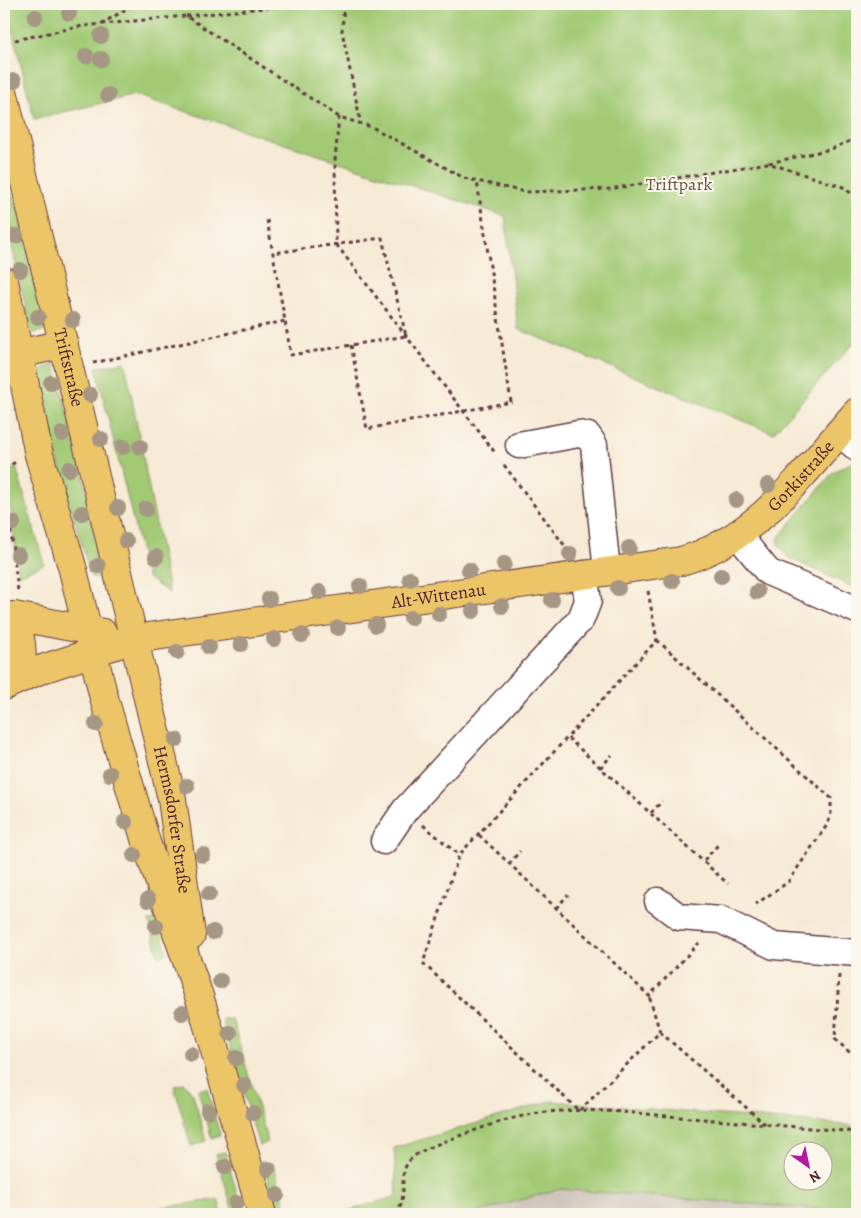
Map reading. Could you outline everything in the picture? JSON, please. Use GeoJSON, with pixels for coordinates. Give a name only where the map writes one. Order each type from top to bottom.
{"type":"FeatureCollection","features":[{"type":"Feature","properties":{"kind":"main road","name":"Triftstraße"},"geometry":{"type":"LineString","coordinates":[[4,95],[10,153],[64,344],[134,639]]}},
{"type":"Feature","properties":{"kind":"main road"},"geometry":{"type":"LineString","coordinates":[[4,281],[39,455],[72,570],[89,641],[12,683]]}},
{"type":"Feature","properties":{"kind":"main road"},"geometry":{"type":"LineString","coordinates":[[18,354],[64,344]]}},
{"type":"Feature","properties":{"kind":"main road","name":"Gorkistraße"},"geometry":{"type":"LineString","coordinates":[[738,535],[771,510],[848,440],[857,412]]}},
{"type":"Feature","properties":{"kind":"main road","name":"Alt-Wittenau"},"geometry":{"type":"LineString","coordinates":[[12,608],[89,641],[134,639],[681,561],[708,552],[738,535]]}},
{"type":"Feature","properties":{"kind":"main road"},"geometry":{"type":"LineString","coordinates":[[12,608],[21,637],[23,657],[12,683]]}},
{"type":"Feature","properties":{"kind":"main road","name":"Hermsdorfer Straße"},"geometry":{"type":"LineString","coordinates":[[134,639],[172,799],[201,1002]]}},
{"type":"Feature","properties":{"kind":"main road","name":"Hermsdorfer Straße"},"geometry":{"type":"LineString","coordinates":[[89,641],[146,842],[201,1002],[262,1214]]}},
{"type":"Feature","properties":{"kind":"street"},"geometry":{"type":"LineString","coordinates":[[384,841],[405,810],[581,619],[588,601],[596,572],[594,445],[588,436],[578,434],[519,445]]}},
{"type":"Feature","properties":{"kind":"street"},"geometry":{"type":"LineString","coordinates":[[738,535],[768,572],[857,610]]}},
{"type":"Feature","properties":{"kind":"street"},"geometry":{"type":"LineString","coordinates":[[658,901],[679,917],[721,920],[774,946],[848,960]]}},
{"type":"Feature","properties":{"kind":"path"},"geometry":{"type":"LineString","coordinates":[[101,24],[135,4]]}},
{"type":"Feature","properties":{"kind":"path"},"geometry":{"type":"LineString","coordinates":[[15,40],[101,24],[304,4]]}},
{"type":"Feature","properties":{"kind":"path"},"geometry":{"type":"LineString","coordinates":[[344,4],[342,31],[361,124]]}},
{"type":"Feature","properties":{"kind":"path"},"geometry":{"type":"LineString","coordinates":[[186,16],[340,117],[372,127],[464,178],[525,192],[610,190],[768,163],[831,149],[857,138]]}},
{"type":"Feature","properties":{"kind":"path"},"geometry":{"type":"LineString","coordinates":[[340,117],[335,160],[336,244],[568,550]]}},
{"type":"Feature","properties":{"kind":"path"},"geometry":{"type":"LineString","coordinates":[[768,163],[843,187],[857,198]]}},
{"type":"Feature","properties":{"kind":"path"},"geometry":{"type":"LineString","coordinates":[[351,345],[366,429],[511,402],[477,182]]}},
{"type":"Feature","properties":{"kind":"path"},"geometry":{"type":"LineString","coordinates":[[267,220],[291,355],[406,336]]}},
{"type":"Feature","properties":{"kind":"path"},"geometry":{"type":"LineString","coordinates":[[273,253],[382,238],[406,336]]}},
{"type":"Feature","properties":{"kind":"path"},"geometry":{"type":"LineString","coordinates":[[89,364],[285,321]]}},
{"type":"Feature","properties":{"kind":"path"},"geometry":{"type":"LineString","coordinates":[[4,467],[20,461]]}},
{"type":"Feature","properties":{"kind":"path"},"geometry":{"type":"LineString","coordinates":[[4,475],[12,608]]}},
{"type":"Feature","properties":{"kind":"path"},"geometry":{"type":"LineString","coordinates":[[648,590],[657,640],[831,798],[831,813],[826,825],[788,882],[756,904]]}},
{"type":"Feature","properties":{"kind":"path"},"geometry":{"type":"LineString","coordinates":[[580,1111],[423,963],[459,855],[657,640]]}},
{"type":"Feature","properties":{"kind":"path"},"geometry":{"type":"LineString","coordinates":[[568,738],[704,860],[728,884]]}},
{"type":"Feature","properties":{"kind":"path"},"geometry":{"type":"LineString","coordinates":[[600,768],[612,755]]}},
{"type":"Feature","properties":{"kind":"path"},"geometry":{"type":"LineString","coordinates":[[651,813],[662,801]]}},
{"type":"Feature","properties":{"kind":"path"},"geometry":{"type":"LineString","coordinates":[[405,810],[459,855]]}},
{"type":"Feature","properties":{"kind":"path"},"geometry":{"type":"LineString","coordinates":[[479,835],[649,996],[660,1032],[766,1124]]}},
{"type":"Feature","properties":{"kind":"path"},"geometry":{"type":"LineString","coordinates":[[704,860],[718,844]]}},
{"type":"Feature","properties":{"kind":"path"},"geometry":{"type":"LineString","coordinates":[[510,864],[520,851]]}},
{"type":"Feature","properties":{"kind":"path"},"geometry":{"type":"LineString","coordinates":[[556,908],[568,895]]}},
{"type":"Feature","properties":{"kind":"path"},"geometry":{"type":"LineString","coordinates":[[649,996],[699,942]]}},
{"type":"Feature","properties":{"kind":"path"},"geometry":{"type":"LineString","coordinates":[[848,960],[835,1039],[857,1059]]}},
{"type":"Feature","properties":{"kind":"path"},"geometry":{"type":"LineString","coordinates":[[580,1111],[660,1032]]}},
{"type":"Feature","properties":{"kind":"path"},"geometry":{"type":"LineString","coordinates":[[395,1214],[402,1208],[404,1168],[412,1157],[450,1139],[494,1123],[539,1113],[580,1111],[648,1114],[857,1132]]}},
{"type":"Feature","properties":{"kind":"shaded area"},"geometry":{"type":"Polygon","coordinates":[[[559,1189],[857,1212],[857,1214],[472,1214],[559,1189]]]}},
{"type":"Feature","properties":{"kind":"green space","name":"Triftpark"},"geometry":{"type":"Polygon","coordinates":[[[6,4],[857,4],[857,339],[773,433],[518,329],[505,216],[135,95],[34,119],[6,4]]]}},
{"type":"Feature","properties":{"kind":"green space"},"geometry":{"type":"Polygon","coordinates":[[[11,193],[14,195],[48,330],[34,333],[31,330],[4,212],[4,194],[11,193]]]}},
{"type":"Feature","properties":{"kind":"green space"},"geometry":{"type":"Polygon","coordinates":[[[125,362],[169,593],[147,577],[96,368],[125,362]]]}},
{"type":"Feature","properties":{"kind":"green space"},"geometry":{"type":"Polygon","coordinates":[[[55,365],[110,580],[91,577],[57,458],[40,372],[42,368],[55,365]]]}},
{"type":"Feature","properties":{"kind":"green space"},"geometry":{"type":"Polygon","coordinates":[[[851,463],[857,464],[857,589],[789,558],[779,546],[778,538],[833,472],[851,463]]]}},
{"type":"Feature","properties":{"kind":"green space"},"geometry":{"type":"Polygon","coordinates":[[[16,467],[44,564],[19,575],[6,472],[16,467]]]}},
{"type":"Feature","properties":{"kind":"green space"},"geometry":{"type":"Polygon","coordinates":[[[4,632],[7,635],[10,656],[4,666],[4,632]]]}},
{"type":"Feature","properties":{"kind":"green space"},"geometry":{"type":"Polygon","coordinates":[[[158,920],[167,953],[159,957],[149,921],[158,920]]]}},
{"type":"Feature","properties":{"kind":"green space"},"geometry":{"type":"Polygon","coordinates":[[[222,1019],[232,1019],[268,1142],[259,1146],[222,1019]]]}},
{"type":"Feature","properties":{"kind":"green space"},"geometry":{"type":"Polygon","coordinates":[[[184,1083],[193,1094],[206,1141],[191,1146],[174,1086],[184,1083]]]}},
{"type":"Feature","properties":{"kind":"green space"},"geometry":{"type":"Polygon","coordinates":[[[207,1088],[220,1135],[212,1139],[198,1090],[207,1088]]]}},
{"type":"Feature","properties":{"kind":"green space"},"geometry":{"type":"Polygon","coordinates":[[[551,1101],[857,1126],[857,1212],[559,1189],[472,1214],[337,1214],[397,1196],[394,1148],[551,1101]]]}},
{"type":"Feature","properties":{"kind":"green space"},"geometry":{"type":"Polygon","coordinates":[[[225,1152],[243,1214],[234,1214],[216,1154],[225,1152]]]}},
{"type":"Feature","properties":{"kind":"green space"},"geometry":{"type":"Polygon","coordinates":[[[273,1163],[288,1214],[278,1214],[264,1166],[273,1163]]]}},
{"type":"Feature","properties":{"kind":"green space"},"geometry":{"type":"Polygon","coordinates":[[[218,1199],[222,1214],[117,1214],[207,1201],[218,1199]]]}}]}
